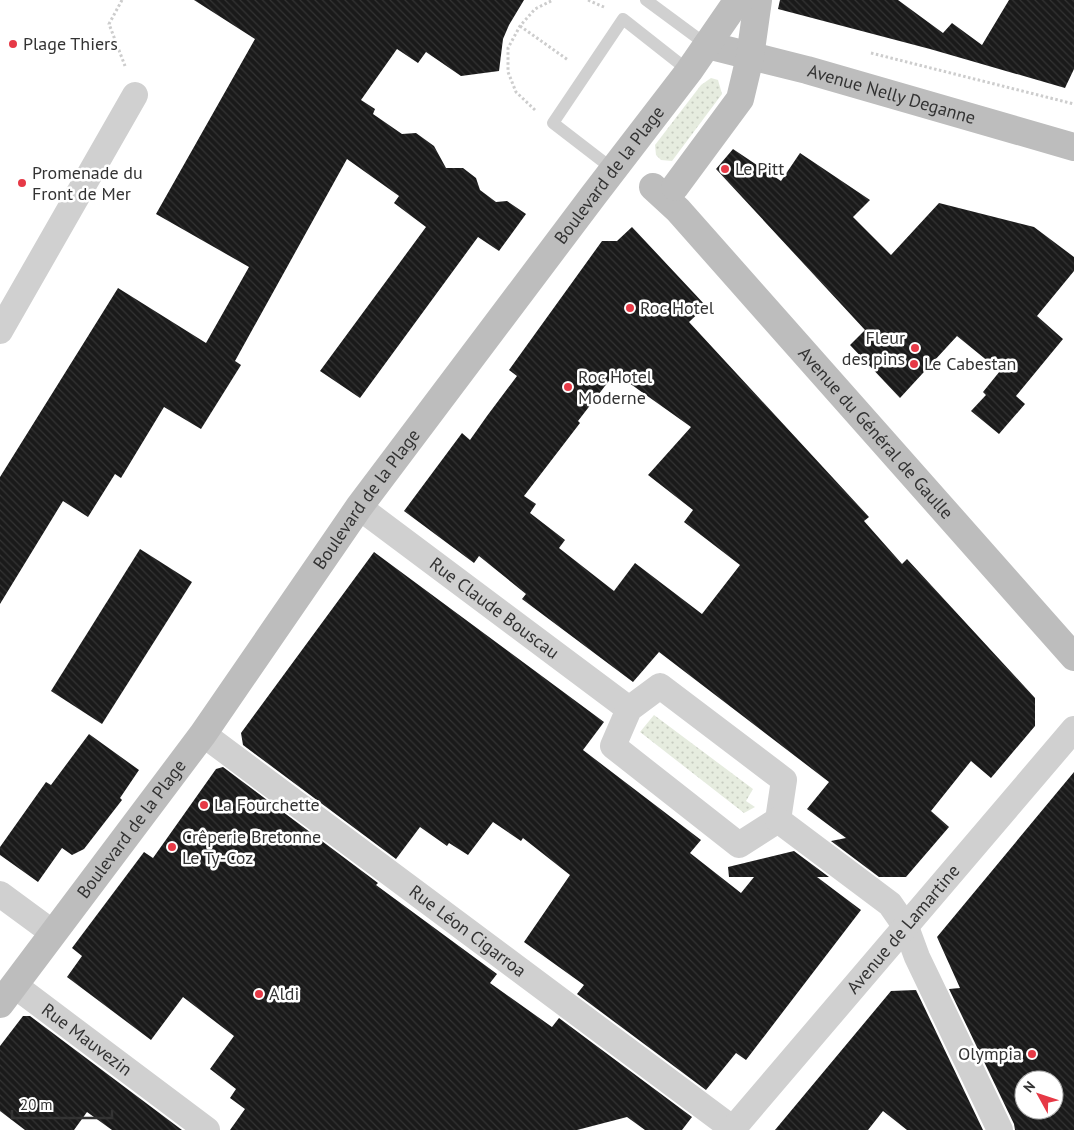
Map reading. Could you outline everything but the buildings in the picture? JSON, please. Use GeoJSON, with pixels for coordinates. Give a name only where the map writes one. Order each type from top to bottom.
{"type":"FeatureCollection","features":[{"type":"Feature","properties":{"kind":"main road","name":"Boulevard de la Plage"},"geometry":{"type":"LineString","coordinates":[[7,995],[203,734],[359,507],[708,46],[740,0]]}},
{"type":"Feature","properties":{"kind":"main road"},"geometry":{"type":"LineString","coordinates":[[669,195],[740,98],[750,57],[758,0]]}},
{"type":"Feature","properties":{"kind":"main road","name":"Avenue Nelly Deganne"},"geometry":{"type":"LineString","coordinates":[[708,46],[807,70],[1074,147]]}},
{"type":"Feature","properties":{"kind":"main road","name":"Avenue du Général de Gaulle"},"geometry":{"type":"LineString","coordinates":[[620,162],[669,195],[1074,658]]}},
{"type":"Feature","properties":{"kind":"street"},"geometry":{"type":"LineString","coordinates":[[0,331],[136,95]]}},
{"type":"Feature","properties":{"kind":"street","name":"Rue Claude Bouscau"},"geometry":{"type":"LineString","coordinates":[[359,507],[629,709]]}},
{"type":"Feature","properties":{"kind":"street"},"geometry":{"type":"LineString","coordinates":[[660,686],[784,780],[778,820],[739,845],[613,746],[629,709],[660,686]]}},
{"type":"Feature","properties":{"kind":"street","name":"Avenue de Lamartine"},"geometry":{"type":"LineString","coordinates":[[732,1129],[1074,729]]}},
{"type":"Feature","properties":{"kind":"street","name":"Rue Léon Cigarroa"},"geometry":{"type":"LineString","coordinates":[[203,734],[732,1129]]}},
{"type":"Feature","properties":{"kind":"street"},"geometry":{"type":"LineString","coordinates":[[778,820],[890,904],[906,927],[917,957],[1000,1130]]}},
{"type":"Feature","properties":{"kind":"street"},"geometry":{"type":"LineString","coordinates":[[0,894],[53,933]]}},
{"type":"Feature","properties":{"kind":"street","name":"Rue Mauvezin"},"geometry":{"type":"LineString","coordinates":[[7,995],[207,1130]]}},
{"type":"Feature","properties":{"kind":"lane"},"geometry":{"type":"LineString","coordinates":[[646,0],[708,46]]}},
{"type":"Feature","properties":{"kind":"lane"},"geometry":{"type":"LineString","coordinates":[[620,162],[553,123],[623,20],[689,71]]}},
{"type":"Feature","properties":{"kind":"path"},"geometry":{"type":"LineString","coordinates":[[122,0],[108,24],[136,95]]}},
{"type":"Feature","properties":{"kind":"path"},"geometry":{"type":"LineString","coordinates":[[553,0],[535,9],[520,26],[508,48],[508,72],[516,92],[528,105],[553,123]]}},
{"type":"Feature","properties":{"kind":"path"},"geometry":{"type":"LineString","coordinates":[[520,26],[586,73]]}},
{"type":"Feature","properties":{"kind":"path"},"geometry":{"type":"LineString","coordinates":[[867,52],[1074,104]]}},
{"type":"Feature","properties":{"kind":"shaded area"},"geometry":{"type":"Polygon","coordinates":[[[711,78],[718,80],[722,94],[672,161],[661,160],[656,155],[655,145],[701,85],[711,78]]]}},
{"type":"Feature","properties":{"kind":"shaded area"},"geometry":{"type":"Polygon","coordinates":[[[654,715],[753,789],[746,801],[755,807],[744,813],[640,732],[654,715]]]}},
{"type":"Feature","properties":{"kind":"place","name":"Plage Thiers"},"geometry":{"type":"Point","coordinates":[13,44]}},
{"type":"Feature","properties":{"kind":"place","name":"Le Pitt"},"geometry":{"type":"Point","coordinates":[725,169]}},
{"type":"Feature","properties":{"kind":"place","name":"Promenade du Front de Mer"},"geometry":{"type":"Point","coordinates":[22,183]}},
{"type":"Feature","properties":{"kind":"place","name":"Roc Hotel"},"geometry":{"type":"Point","coordinates":[630,308]}},
{"type":"Feature","properties":{"kind":"place","name":"Fleur des pins"},"geometry":{"type":"Point","coordinates":[915,348]}},
{"type":"Feature","properties":{"kind":"place","name":"Le Cabestan"},"geometry":{"type":"Point","coordinates":[914,364]}},
{"type":"Feature","properties":{"kind":"place","name":"Roc Hotel Moderne"},"geometry":{"type":"Point","coordinates":[568,387]}},
{"type":"Feature","properties":{"kind":"place","name":"La Fourchette"},"geometry":{"type":"Point","coordinates":[204,805]}},
{"type":"Feature","properties":{"kind":"place","name":"Crêperie Bretonne Le Ty-Coz"},"geometry":{"type":"Point","coordinates":[172,847]}},
{"type":"Feature","properties":{"kind":"place","name":"Aldi"},"geometry":{"type":"Point","coordinates":[259,994]}},
{"type":"Feature","properties":{"kind":"place","name":"Olympia"},"geometry":{"type":"Point","coordinates":[1032,1054]}}]}
